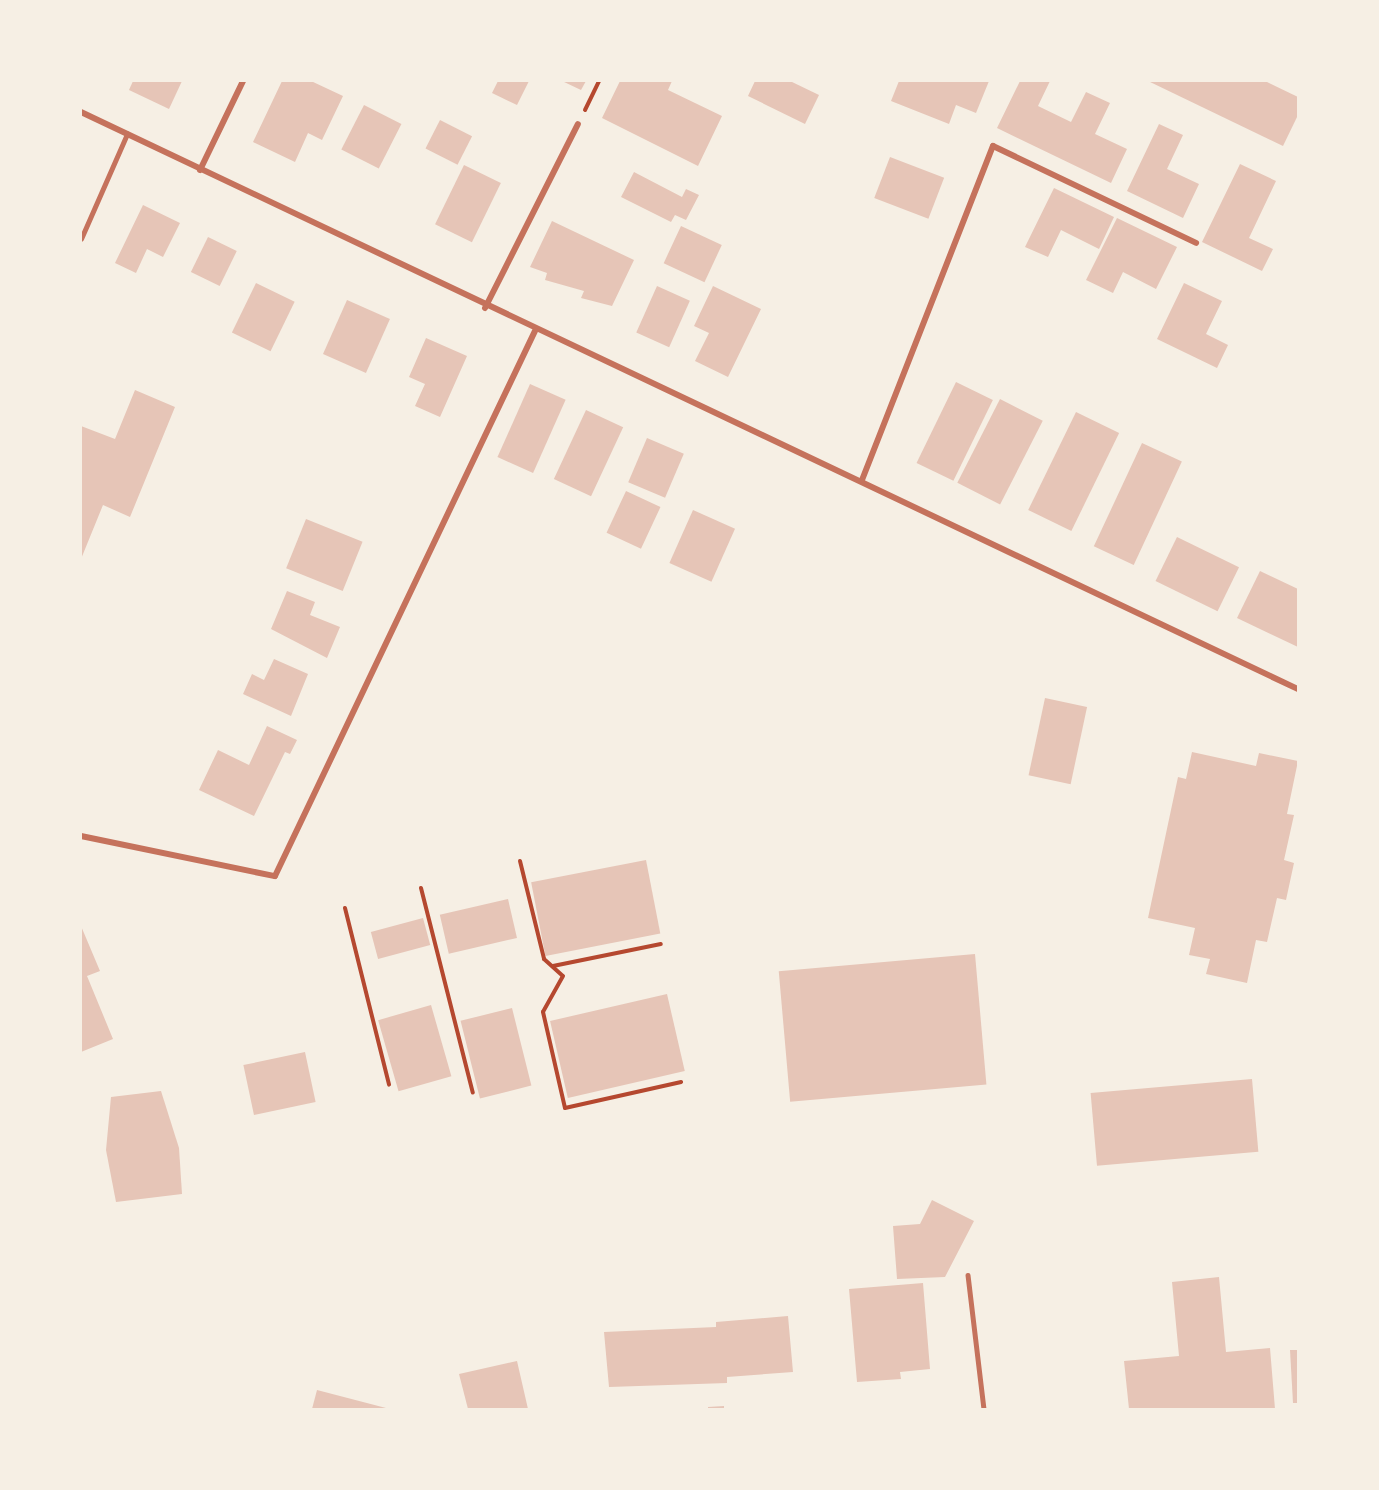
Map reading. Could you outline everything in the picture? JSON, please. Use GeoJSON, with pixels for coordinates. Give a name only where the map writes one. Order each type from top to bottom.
{"type":"FeatureCollection","features":[{"type":"Feature","properties":{"kind":"street"},"geometry":{"type":"LineString","coordinates":[[200,170],[243,81]]}},
{"type":"Feature","properties":{"kind":"street"},"geometry":{"type":"LineString","coordinates":[[81,112],[485,308],[862,480],[1298,689]]}},
{"type":"Feature","properties":{"kind":"street"},"geometry":{"type":"LineString","coordinates":[[485,308],[578,124]]}},
{"type":"Feature","properties":{"kind":"street"},"geometry":{"type":"LineString","coordinates":[[862,480],[993,146],[1196,243]]}},
{"type":"Feature","properties":{"kind":"street"},"geometry":{"type":"LineString","coordinates":[[81,836],[275,876],[534,331]]}},
{"type":"Feature","properties":{"kind":"lane"},"geometry":{"type":"LineString","coordinates":[[81,238],[128,134]]}},
{"type":"Feature","properties":{"kind":"lane"},"geometry":{"type":"LineString","coordinates":[[968,1275],[984,1409]]}},
{"type":"Feature","properties":{"kind":"path"},"geometry":{"type":"LineString","coordinates":[[578,124],[599,81]]}},
{"type":"Feature","properties":{"kind":"path"},"geometry":{"type":"LineString","coordinates":[[520,861],[544,959],[563,976],[543,1012],[565,1108],[681,1082]]}},
{"type":"Feature","properties":{"kind":"path"},"geometry":{"type":"LineString","coordinates":[[422,888],[473,1093]]}},
{"type":"Feature","properties":{"kind":"path"},"geometry":{"type":"LineString","coordinates":[[345,908],[389,1085]]}},
{"type":"Feature","properties":{"kind":"path"},"geometry":{"type":"LineString","coordinates":[[552,966],[661,944]]}},
{"type":"Feature","properties":{"kind":"building"},"geometry":{"type":"Polygon","coordinates":[[[133,81],[182,81],[169,109],[129,90],[133,81]]]}},
{"type":"Feature","properties":{"kind":"building"},"geometry":{"type":"Polygon","coordinates":[[[282,81],[311,81],[343,96],[322,140],[308,133],[295,162],[253,142],[282,81]]]}},
{"type":"Feature","properties":{"kind":"building"},"geometry":{"type":"Polygon","coordinates":[[[498,81],[529,81],[517,105],[492,93],[498,81]]]}},
{"type":"Feature","properties":{"kind":"building"},"geometry":{"type":"Polygon","coordinates":[[[562,81],[586,81],[581,90],[562,81]]]}},
{"type":"Feature","properties":{"kind":"building"},"geometry":{"type":"Polygon","coordinates":[[[620,81],[672,81],[668,90],[722,116],[698,166],[602,118],[620,81]]]}},
{"type":"Feature","properties":{"kind":"building"},"geometry":{"type":"Polygon","coordinates":[[[755,81],[790,81],[819,95],[805,124],[748,96],[755,81]]]}},
{"type":"Feature","properties":{"kind":"building"},"geometry":{"type":"Polygon","coordinates":[[[899,81],[989,81],[976,113],[956,105],[949,124],[891,101],[899,81]]]}},
{"type":"Feature","properties":{"kind":"building"},"geometry":{"type":"Polygon","coordinates":[[[1020,81],[1050,81],[1038,106],[1071,122],[1086,92],[1110,103],[1095,134],[1127,149],[1111,183],[997,128],[1020,81]]]}},
{"type":"Feature","properties":{"kind":"building"},"geometry":{"type":"Polygon","coordinates":[[[1148,81],[1265,81],[1298,97],[1298,115],[1283,146],[1148,81]]]}},
{"type":"Feature","properties":{"kind":"building"},"geometry":{"type":"Polygon","coordinates":[[[364,105],[401,124],[379,169],[341,150],[364,105]]]}},
{"type":"Feature","properties":{"kind":"building"},"geometry":{"type":"Polygon","coordinates":[[[440,120],[472,136],[458,165],[425,149],[440,120]]]}},
{"type":"Feature","properties":{"kind":"building"},"geometry":{"type":"Polygon","coordinates":[[[1159,124],[1183,135],[1167,169],[1199,184],[1183,218],[1127,191],[1159,124]]]}},
{"type":"Feature","properties":{"kind":"building"},"geometry":{"type":"Polygon","coordinates":[[[890,157],[944,178],[928,219],[874,198],[890,157]]]}},
{"type":"Feature","properties":{"kind":"building"},"geometry":{"type":"Polygon","coordinates":[[[1240,164],[1276,181],[1249,238],[1273,249],[1262,271],[1202,242],[1240,164]]]}},
{"type":"Feature","properties":{"kind":"building"},"geometry":{"type":"Polygon","coordinates":[[[464,165],[501,183],[472,242],[435,224],[464,165]]]}},
{"type":"Feature","properties":{"kind":"building"},"geometry":{"type":"Polygon","coordinates":[[[634,172],[682,197],[686,189],[699,195],[686,220],[675,215],[671,222],[621,197],[634,172]]]}},
{"type":"Feature","properties":{"kind":"building"},"geometry":{"type":"Polygon","coordinates":[[[1054,188],[1114,217],[1099,249],[1061,230],[1048,257],[1025,247],[1054,188]]]}},
{"type":"Feature","properties":{"kind":"building"},"geometry":{"type":"Polygon","coordinates":[[[143,205],[180,223],[163,257],[147,249],[136,273],[115,263],[143,205]]]}},
{"type":"Feature","properties":{"kind":"building"},"geometry":{"type":"Polygon","coordinates":[[[1117,218],[1177,247],[1156,289],[1123,272],[1113,293],[1086,280],[1117,218]]]}},
{"type":"Feature","properties":{"kind":"building"},"geometry":{"type":"Polygon","coordinates":[[[552,221],[634,260],[612,306],[581,298],[584,291],[545,280],[547,273],[530,267],[552,221]]]}},
{"type":"Feature","properties":{"kind":"building"},"geometry":{"type":"Polygon","coordinates":[[[681,226],[722,245],[704,282],[664,263],[681,226]]]}},
{"type":"Feature","properties":{"kind":"building"},"geometry":{"type":"Polygon","coordinates":[[[208,237],[237,251],[220,286],[191,272],[208,237]]]}},
{"type":"Feature","properties":{"kind":"building"},"geometry":{"type":"Polygon","coordinates":[[[256,283],[295,302],[271,351],[232,332],[256,283]]]}},
{"type":"Feature","properties":{"kind":"building"},"geometry":{"type":"Polygon","coordinates":[[[1184,283],[1222,301],[1206,334],[1228,345],[1217,368],[1157,339],[1184,283]]]}},
{"type":"Feature","properties":{"kind":"building"},"geometry":{"type":"Polygon","coordinates":[[[657,286],[690,301],[669,347],[636,333],[657,286]]]}},
{"type":"Feature","properties":{"kind":"building"},"geometry":{"type":"Polygon","coordinates":[[[713,286],[761,309],[728,377],[695,361],[709,333],[694,326],[713,286]]]}},
{"type":"Feature","properties":{"kind":"building"},"geometry":{"type":"Polygon","coordinates":[[[347,300],[390,319],[366,373],[323,354],[347,300]]]}},
{"type":"Feature","properties":{"kind":"building"},"geometry":{"type":"Polygon","coordinates":[[[426,338],[467,356],[440,417],[415,406],[425,384],[409,377],[426,338]]]}},
{"type":"Feature","properties":{"kind":"building"},"geometry":{"type":"Polygon","coordinates":[[[956,382],[993,400],[953,481],[917,463],[956,382]]]}},
{"type":"Feature","properties":{"kind":"building"},"geometry":{"type":"Polygon","coordinates":[[[530,384],[566,400],[533,473],[497,457],[530,384]]]}},
{"type":"Feature","properties":{"kind":"building"},"geometry":{"type":"Polygon","coordinates":[[[135,390],[175,407],[130,517],[103,505],[81,559],[81,426],[115,439],[135,390]]]}},
{"type":"Feature","properties":{"kind":"building"},"geometry":{"type":"Polygon","coordinates":[[[1000,399],[1043,421],[1000,505],[957,483],[1000,399]]]}},
{"type":"Feature","properties":{"kind":"building"},"geometry":{"type":"Polygon","coordinates":[[[586,410],[623,427],[591,496],[554,479],[586,410]]]}},
{"type":"Feature","properties":{"kind":"building"},"geometry":{"type":"Polygon","coordinates":[[[1076,412],[1119,433],[1071,531],[1028,510],[1076,412]]]}},
{"type":"Feature","properties":{"kind":"building"},"geometry":{"type":"Polygon","coordinates":[[[647,438],[684,454],[665,498],[628,482],[647,438]]]}},
{"type":"Feature","properties":{"kind":"building"},"geometry":{"type":"Polygon","coordinates":[[[1142,443],[1182,462],[1134,565],[1094,546],[1142,443]]]}},
{"type":"Feature","properties":{"kind":"building"},"geometry":{"type":"Polygon","coordinates":[[[626,491],[660,507],[641,549],[607,533],[626,491]]]}},
{"type":"Feature","properties":{"kind":"building"},"geometry":{"type":"Polygon","coordinates":[[[693,510],[735,529],[711,582],[669,563],[693,510]]]}},
{"type":"Feature","properties":{"kind":"building"},"geometry":{"type":"Polygon","coordinates":[[[306,519],[363,542],[343,591],[286,568],[306,519]]]}},
{"type":"Feature","properties":{"kind":"building"},"geometry":{"type":"Polygon","coordinates":[[[1177,537],[1239,567],[1218,611],[1156,581],[1177,537]]]}},
{"type":"Feature","properties":{"kind":"building"},"geometry":{"type":"Polygon","coordinates":[[[1260,571],[1298,589],[1298,647],[1237,618],[1260,571]]]}},
{"type":"Feature","properties":{"kind":"building"},"geometry":{"type":"Polygon","coordinates":[[[287,591],[315,602],[310,615],[340,627],[327,658],[271,629],[287,591]]]}},
{"type":"Feature","properties":{"kind":"building"},"geometry":{"type":"Polygon","coordinates":[[[274,659],[308,674],[291,716],[243,694],[252,674],[264,680],[274,659]]]}},
{"type":"Feature","properties":{"kind":"building"},"geometry":{"type":"Polygon","coordinates":[[[1045,698],[1087,707],[1071,784],[1029,775],[1045,698]]]}},
{"type":"Feature","properties":{"kind":"building"},"geometry":{"type":"Polygon","coordinates":[[[267,726],[297,740],[290,754],[285,752],[254,816],[199,790],[218,750],[249,765],[267,726]]]}},
{"type":"Feature","properties":{"kind":"building"},"geometry":{"type":"Polygon","coordinates":[[[1192,752],[1256,766],[1259,753],[1298,761],[1287,814],[1294,815],[1284,860],[1294,863],[1286,900],[1277,898],[1267,942],[1256,940],[1247,983],[1206,974],[1210,959],[1189,955],[1195,928],[1148,918],[1178,777],[1186,779],[1192,752]]]}},
{"type":"Feature","properties":{"kind":"building"},"geometry":{"type":"Polygon","coordinates":[[[646,860],[660,934],[545,956],[531,882],[646,860]]]}},
{"type":"Feature","properties":{"kind":"building"},"geometry":{"type":"Polygon","coordinates":[[[508,899],[517,938],[449,954],[440,915],[508,899]]]}},
{"type":"Feature","properties":{"kind":"building"},"geometry":{"type":"Polygon","coordinates":[[[423,918],[430,945],[378,959],[371,932],[423,918]]]}},
{"type":"Feature","properties":{"kind":"building"},"geometry":{"type":"Polygon","coordinates":[[[81,926],[100,971],[87,976],[113,1039],[81,1052],[81,926]]]}},
{"type":"Feature","properties":{"kind":"building"},"geometry":{"type":"Polygon","coordinates":[[[975,954],[986,1085],[790,1102],[779,971],[975,954]]]}},
{"type":"Feature","properties":{"kind":"building"},"geometry":{"type":"Polygon","coordinates":[[[667,994],[685,1071],[568,1098],[550,1021],[667,994]]]}},
{"type":"Feature","properties":{"kind":"building"},"geometry":{"type":"Polygon","coordinates":[[[431,1005],[451,1076],[399,1091],[378,1020],[431,1005]]]}},
{"type":"Feature","properties":{"kind":"building"},"geometry":{"type":"Polygon","coordinates":[[[512,1008],[531,1086],[480,1098],[461,1021],[512,1008]]]}},
{"type":"Feature","properties":{"kind":"building"},"geometry":{"type":"Polygon","coordinates":[[[305,1052],[316,1102],[254,1115],[243,1065],[305,1052]]]}},
{"type":"Feature","properties":{"kind":"building"},"geometry":{"type":"Polygon","coordinates":[[[1252,1079],[1258,1152],[1097,1166],[1091,1093],[1252,1079]]]}},
{"type":"Feature","properties":{"kind":"building"},"geometry":{"type":"Polygon","coordinates":[[[161,1091],[179,1148],[182,1194],[116,1202],[106,1150],[111,1097],[161,1091]]]}},
{"type":"Feature","properties":{"kind":"building"},"geometry":{"type":"Polygon","coordinates":[[[932,1200],[974,1221],[945,1277],[897,1279],[893,1226],[920,1224],[932,1200]]]}},
{"type":"Feature","properties":{"kind":"building"},"geometry":{"type":"Polygon","coordinates":[[[1219,1277],[1226,1352],[1270,1348],[1275,1409],[1129,1409],[1124,1361],[1179,1356],[1172,1282],[1219,1277]]]}},
{"type":"Feature","properties":{"kind":"building"},"geometry":{"type":"Polygon","coordinates":[[[923,1283],[930,1369],[900,1372],[901,1379],[857,1382],[849,1289],[923,1283]]]}},
{"type":"Feature","properties":{"kind":"building"},"geometry":{"type":"Polygon","coordinates":[[[788,1316],[793,1372],[727,1377],[727,1383],[609,1387],[604,1332],[716,1327],[716,1322],[788,1316]]]}},
{"type":"Feature","properties":{"kind":"building"},"geometry":{"type":"Polygon","coordinates":[[[1290,1350],[1298,1350],[1298,1403],[1293,1403],[1290,1350]]]}},
{"type":"Feature","properties":{"kind":"building"},"geometry":{"type":"Polygon","coordinates":[[[517,1361],[528,1409],[468,1409],[459,1374],[517,1361]]]}},
{"type":"Feature","properties":{"kind":"building"},"geometry":{"type":"Polygon","coordinates":[[[317,1390],[386,1408],[386,1409],[312,1409],[317,1390]]]}},
{"type":"Feature","properties":{"kind":"building"},"geometry":{"type":"Polygon","coordinates":[[[724,1406],[724,1409],[708,1409],[708,1407],[724,1406]]]}}]}
